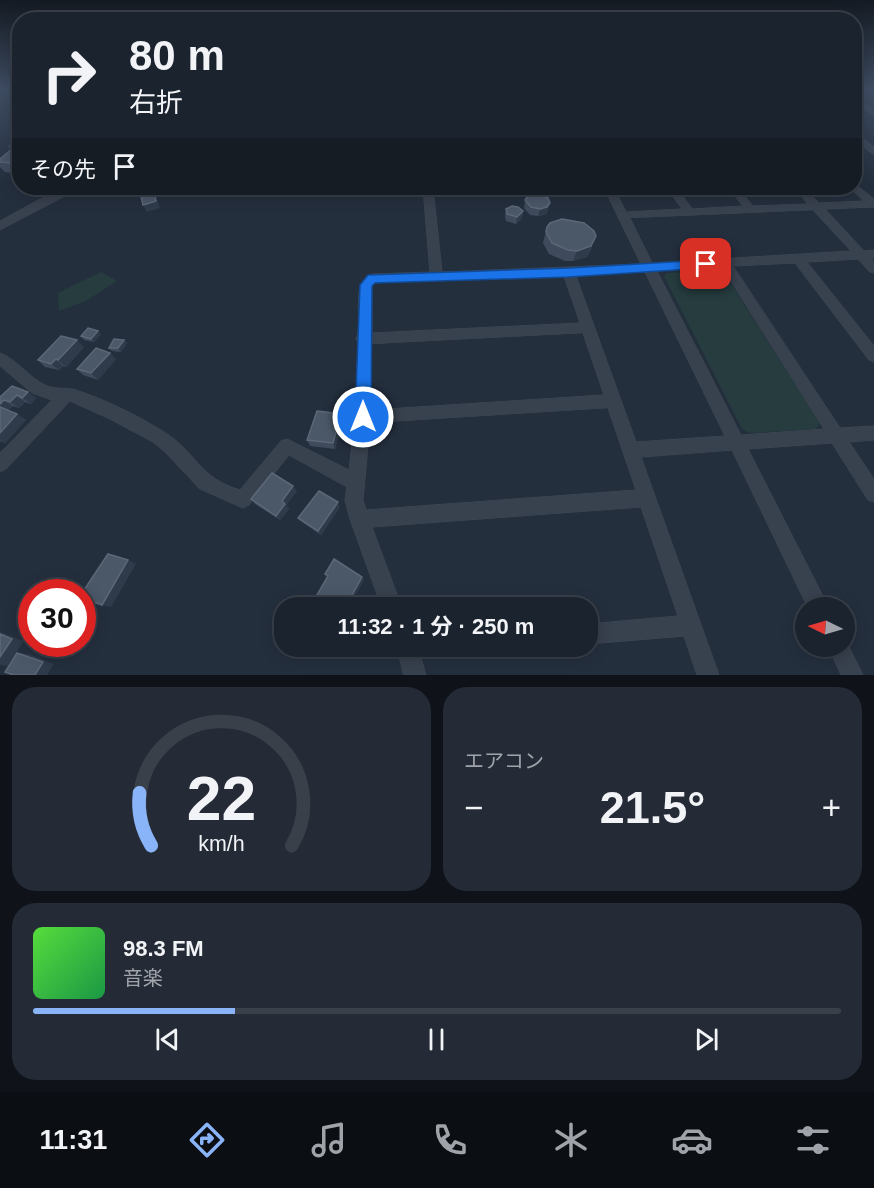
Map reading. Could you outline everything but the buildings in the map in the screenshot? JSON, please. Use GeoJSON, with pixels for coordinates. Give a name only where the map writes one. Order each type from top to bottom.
{"type":"FeatureCollection","features":[{"type":"Feature","properties":{"kind":"street"},"geometry":{"type":"LineString","coordinates":[[862,141],[874,152]]}},
{"type":"Feature","properties":{"kind":"street"},"geometry":{"type":"LineString","coordinates":[[862,193],[874,204]]}},
{"type":"Feature","properties":{"kind":"street"},"geometry":{"type":"LineString","coordinates":[[0,226],[55,195]]}},
{"type":"Feature","properties":{"kind":"street"},"geometry":{"type":"LineString","coordinates":[[429,195],[436,276]]}},
{"type":"Feature","properties":{"kind":"street"},"geometry":{"type":"LineString","coordinates":[[613,195],[814,597]]}},
{"type":"Feature","properties":{"kind":"street"},"geometry":{"type":"LineString","coordinates":[[677,195],[689,212]]}},
{"type":"Feature","properties":{"kind":"street"},"geometry":{"type":"LineString","coordinates":[[739,195],[751,210]]}},
{"type":"Feature","properties":{"kind":"street"},"geometry":{"type":"LineString","coordinates":[[806,195],[874,269]]}},
{"type":"Feature","properties":{"kind":"street"},"geometry":{"type":"LineString","coordinates":[[624,215],[874,204]]}},
{"type":"Feature","properties":{"kind":"street"},"geometry":{"type":"LineString","coordinates":[[388,597],[354,500],[363,417],[366,285],[372,278],[569,272],[874,254]]}},
{"type":"Feature","properties":{"kind":"street"},"geometry":{"type":"LineString","coordinates":[[798,259],[874,356]]}},
{"type":"Feature","properties":{"kind":"street"},"geometry":{"type":"LineString","coordinates":[[725,263],[874,494]]}},
{"type":"Feature","properties":{"kind":"street"},"geometry":{"type":"LineString","coordinates":[[569,272],[708,675]]}},
{"type":"Feature","properties":{"kind":"street"},"geometry":{"type":"LineString","coordinates":[[363,339],[588,328]]}},
{"type":"Feature","properties":{"kind":"street"},"geometry":{"type":"LineString","coordinates":[[0,359],[9,362],[23,378],[45,393],[67,394],[159,436],[202,481],[225,494],[243,499],[287,446],[356,483]]}},
{"type":"Feature","properties":{"kind":"street"},"geometry":{"type":"LineString","coordinates":[[0,464],[67,394]]}},
{"type":"Feature","properties":{"kind":"street"},"geometry":{"type":"LineString","coordinates":[[363,417],[615,401]]}},
{"type":"Feature","properties":{"kind":"street"},"geometry":{"type":"LineString","coordinates":[[632,450],[874,433]]}},
{"type":"Feature","properties":{"kind":"street"},"geometry":{"type":"LineString","coordinates":[[359,519],[647,498]]}},
{"type":"Feature","properties":{"kind":"street"},"geometry":{"type":"LineString","coordinates":[[598,632],[691,625]]}},
{"type":"Feature","properties":{"kind":"street"},"geometry":{"type":"LineString","coordinates":[[410,657],[415,675]]}},
{"type":"Feature","properties":{"kind":"street"},"geometry":{"type":"LineString","coordinates":[[843,657],[852,675]]}},
{"type":"Feature","properties":{"kind":"green space"},"geometry":{"type":"Polygon","coordinates":[[[718,270],[724,273],[820,423],[816,429],[750,433],[742,429],[664,276],[667,273],[718,270]]]}},
{"type":"Feature","properties":{"kind":"green space"},"geometry":{"type":"Polygon","coordinates":[[[101,272],[117,281],[86,301],[59,311],[58,293],[101,272]]]}},
{"type":"Feature","properties":{"kind":"route"},"geometry":{"type":"LineString","coordinates":[[363,417],[366,285],[372,278],[569,272],[706,264]]}}]}
